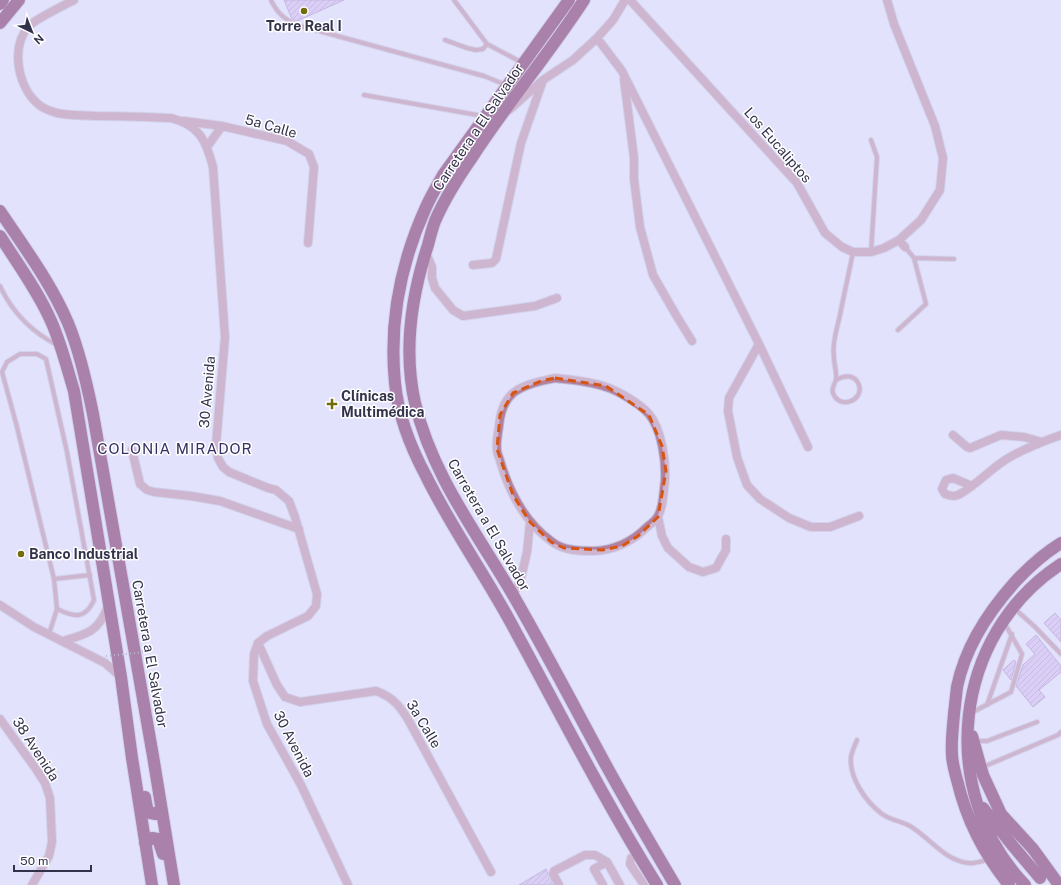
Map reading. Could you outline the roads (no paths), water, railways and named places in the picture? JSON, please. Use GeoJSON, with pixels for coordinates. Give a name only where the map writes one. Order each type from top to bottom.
{"type":"FeatureCollection","features":[{"type":"Feature","properties":{"kind":"highway"},"geometry":{"type":"LineString","coordinates":[[0,4],[3,0]]}},
{"type":"Feature","properties":{"kind":"highway"},"geometry":{"type":"LineString","coordinates":[[0,24],[19,0]]}},
{"type":"Feature","properties":{"kind":"highway","name":"Carretera a El Salvador"},"geometry":{"type":"LineString","coordinates":[[569,0],[508,85],[435,221],[418,276],[412,311],[409,339],[411,382],[421,428],[437,468],[448,489],[513,596],[608,769],[675,885]]}},
{"type":"Feature","properties":{"kind":"highway","name":"Carretera a El Salvador"},"geometry":{"type":"LineString","coordinates":[[584,0],[562,33],[443,175],[426,206],[414,236],[400,284],[393,339],[395,384],[402,418],[415,454],[434,493],[506,613],[637,854],[657,885]]}},
{"type":"Feature","properties":{"kind":"highway","name":"Carretera a El Salvador"},"geometry":{"type":"LineString","coordinates":[[0,211],[45,280],[58,303],[76,346],[85,376],[153,756],[174,885]]}},
{"type":"Feature","properties":{"kind":"highway"},"geometry":{"type":"LineString","coordinates":[[0,236],[51,320],[62,348],[74,391],[122,677],[132,758],[152,885]]}},
{"type":"Feature","properties":{"kind":"highway"},"geometry":{"type":"LineString","coordinates":[[1009,885],[992,862],[980,842],[971,823],[961,794],[952,754],[952,727],[957,686],[968,654],[979,630],[995,607],[1026,570],[1061,543]]}},
{"type":"Feature","properties":{"kind":"highway"},"geometry":{"type":"LineString","coordinates":[[1025,885],[1007,864],[1000,853],[983,818],[975,797],[968,755],[968,716],[973,686],[980,666],[986,651],[1003,620],[1013,607],[1037,583],[1061,564]]}},
{"type":"Feature","properties":{"kind":"highway"},"geometry":{"type":"LineString","coordinates":[[968,716],[981,768],[1001,814],[1033,849],[1058,885]]}},
{"type":"Feature","properties":{"kind":"highway"},"geometry":{"type":"LineString","coordinates":[[132,758],[141,769],[148,811],[152,815],[156,814],[161,809]]}},
{"type":"Feature","properties":{"kind":"highway"},"geometry":{"type":"LineString","coordinates":[[975,797],[1040,878]]}},
{"type":"Feature","properties":{"kind":"highway"},"geometry":{"type":"LineString","coordinates":[[145,843],[152,838],[160,842],[169,885]]}},
{"type":"Feature","properties":{"kind":"highway"},"geometry":{"type":"LineString","coordinates":[[992,862],[1002,885]]}},
{"type":"Feature","properties":{"kind":"street"},"geometry":{"type":"LineString","coordinates":[[74,0],[33,23],[28,27],[23,36],[19,49],[20,75],[29,93],[37,103],[42,108],[66,115],[171,118],[183,121]]}},
{"type":"Feature","properties":{"kind":"street"},"geometry":{"type":"LineString","coordinates":[[490,120],[543,80],[573,60],[597,38],[613,20],[625,0]]}},
{"type":"Feature","properties":{"kind":"street","name":"Los Eucaliptos"},"geometry":{"type":"LineString","coordinates":[[630,0],[797,183],[824,233],[842,247],[853,252],[871,252],[884,248],[899,240],[921,220],[940,190],[942,158],[935,126],[894,24],[887,0]]}},
{"type":"Feature","properties":{"kind":"street"},"geometry":{"type":"LineString","coordinates":[[597,38],[622,71],[759,344],[808,447]]}},
{"type":"Feature","properties":{"kind":"street"},"geometry":{"type":"LineString","coordinates":[[622,71],[634,158],[634,179],[640,227],[653,275],[692,341]]}},
{"type":"Feature","properties":{"kind":"street"},"geometry":{"type":"LineString","coordinates":[[473,266],[492,263],[496,260],[521,143],[543,80]]}},
{"type":"Feature","properties":{"kind":"street","name":"5a Calle"},"geometry":{"type":"LineString","coordinates":[[183,121],[222,126],[288,141],[309,154],[314,166],[308,243]]}},
{"type":"Feature","properties":{"kind":"street","name":"30 Avenida"},"geometry":{"type":"LineString","coordinates":[[183,121],[202,137],[207,147],[213,167],[225,337],[216,446],[218,458],[223,467],[229,472],[276,490],[289,501],[299,529],[317,594],[316,606],[312,612],[302,620],[267,636],[258,643],[254,654],[253,681],[267,724],[301,785],[348,885]]}},
{"type":"Feature","properties":{"kind":"street"},"geometry":{"type":"LineString","coordinates":[[207,147],[222,126]]}},
{"type":"Feature","properties":{"kind":"street"},"geometry":{"type":"LineString","coordinates":[[899,240],[905,247]]}},
{"type":"Feature","properties":{"kind":"street"},"geometry":{"type":"LineString","coordinates":[[425,252],[432,267],[432,278],[435,288],[453,310],[463,316],[535,306],[558,298]]}},
{"type":"Feature","properties":{"kind":"street"},"geometry":{"type":"LineString","coordinates":[[418,276],[432,278]]}},
{"type":"Feature","properties":{"kind":"street"},"geometry":{"type":"LineString","coordinates":[[759,344],[729,398],[728,411],[737,456],[747,484],[760,499],[789,518],[811,527],[830,527],[860,516]]}},
{"type":"Feature","properties":{"kind":"street"},"geometry":{"type":"LineString","coordinates":[[658,517],[638,536],[622,546],[602,550],[583,551],[564,548],[551,542],[530,522],[513,495],[505,479],[497,449],[500,415],[505,404],[513,393],[526,386],[556,378],[606,386],[630,400],[649,415],[656,428],[662,446],[666,471],[662,502],[658,517],[662,536],[668,548],[689,567],[703,572],[716,568],[726,550],[726,539]]}},
{"type":"Feature","properties":{"kind":"street"},"geometry":{"type":"LineString","coordinates":[[972,486],[1009,457],[1061,435]]}},
{"type":"Feature","properties":{"kind":"street"},"geometry":{"type":"LineString","coordinates":[[953,436],[970,448],[1001,436],[1024,437],[1042,442]]}},
{"type":"Feature","properties":{"kind":"street"},"geometry":{"type":"LineString","coordinates":[[132,450],[140,484],[147,490],[220,501],[299,529]]}},
{"type":"Feature","properties":{"kind":"street"},"geometry":{"type":"LineString","coordinates":[[513,596],[521,578],[527,552],[530,522]]}},
{"type":"Feature","properties":{"kind":"street"},"geometry":{"type":"LineString","coordinates":[[63,641],[82,636],[97,626],[104,618],[110,603]]}},
{"type":"Feature","properties":{"kind":"street"},"geometry":{"type":"LineString","coordinates":[[0,605],[34,627],[105,663],[122,677]]}},
{"type":"Feature","properties":{"kind":"street","name":"3a Calle"},"geometry":{"type":"LineString","coordinates":[[258,643],[277,685],[285,697],[300,702],[376,691],[387,695],[394,701],[410,723],[491,872]]}},
{"type":"Feature","properties":{"kind":"street","name":"38 Avenida"},"geometry":{"type":"LineString","coordinates":[[0,719],[45,783],[50,798],[52,842],[49,856],[32,885]]}},
{"type":"Feature","properties":{"kind":"street"},"geometry":{"type":"LineString","coordinates":[[559,885],[553,874],[554,871],[585,854],[595,855],[607,862],[620,885]]}},
{"type":"Feature","properties":{"kind":"street"},"geometry":{"type":"LineString","coordinates":[[637,854],[631,858],[630,864],[644,885]]}},
{"type":"Feature","properties":{"kind":"street"},"geometry":{"type":"LineString","coordinates":[[603,885],[594,869],[607,862]]}},
{"type":"Feature","properties":{"kind":"lane"},"geometry":{"type":"LineString","coordinates":[[271,0],[275,9],[285,20],[297,25],[484,76],[508,85]]}},
{"type":"Feature","properties":{"kind":"lane"},"geometry":{"type":"LineString","coordinates":[[454,0],[487,44],[524,63]]}},
{"type":"Feature","properties":{"kind":"lane"},"geometry":{"type":"LineString","coordinates":[[445,40],[476,50],[483,49],[487,44]]}},
{"type":"Feature","properties":{"kind":"lane"},"geometry":{"type":"LineString","coordinates":[[364,95],[490,120]]}},
{"type":"Feature","properties":{"kind":"lane"},"geometry":{"type":"LineString","coordinates":[[871,140],[877,157],[871,252]]}},
{"type":"Feature","properties":{"kind":"lane"},"geometry":{"type":"LineString","coordinates":[[898,330],[926,304],[914,258],[905,247]]}},
{"type":"Feature","properties":{"kind":"lane"},"geometry":{"type":"LineString","coordinates":[[836,380],[842,376],[854,378],[858,383],[860,390],[858,396],[853,401],[847,403],[840,402],[835,398],[832,392],[833,385],[836,380],[833,349],[853,252]]}},
{"type":"Feature","properties":{"kind":"lane"},"geometry":{"type":"LineString","coordinates":[[914,258],[954,259]]}},
{"type":"Feature","properties":{"kind":"lane"},"geometry":{"type":"LineString","coordinates":[[0,286],[4,296],[15,312],[29,327],[46,340],[62,348]]}},
{"type":"Feature","properties":{"kind":"lane"},"geometry":{"type":"LineString","coordinates":[[49,634],[56,609],[54,579],[2,372],[6,362],[20,354],[37,354],[46,359],[67,452],[94,600],[90,609],[82,614],[71,615],[56,609]]}},
{"type":"Feature","properties":{"kind":"lane"},"geometry":{"type":"LineString","coordinates":[[54,579],[90,575]]}},
{"type":"Feature","properties":{"kind":"lane"},"geometry":{"type":"LineString","coordinates":[[1013,607],[1061,654]]}},
{"type":"Feature","properties":{"kind":"lane"},"geometry":{"type":"LineString","coordinates":[[968,716],[1011,692],[1022,654],[1003,620]]}},
{"type":"Feature","properties":{"kind":"lane"},"geometry":{"type":"LineString","coordinates":[[987,705],[1012,634]]}},
{"type":"Feature","properties":{"kind":"lane"},"geometry":{"type":"LineString","coordinates":[[974,741],[987,741],[1037,722]]}},
{"type":"Feature","properties":{"kind":"lane"},"geometry":{"type":"LineString","coordinates":[[981,768],[1058,735],[1061,732]]}},
{"type":"Feature","properties":{"kind":"lane"},"geometry":{"type":"LineString","coordinates":[[857,740],[851,757],[854,778],[866,799],[883,814],[909,825],[948,856],[969,863],[992,862]]}},
{"type":"Feature","properties":{"kind":"place","name":"Torre Real I"},"geometry":{"type":"Point","coordinates":[304,11]}},
{"type":"Feature","properties":{"kind":"place","name":"Clínicas Multimédica"},"geometry":{"type":"Point","coordinates":[332,404]}},
{"type":"Feature","properties":{"kind":"place","name":"Banco Industrial"},"geometry":{"type":"Point","coordinates":[21,554]}},
{"type":"Feature","properties":{"kind":"district","name":"COLONIA MIRADOR"},"geometry":{"type":"Point","coordinates":[175,449]}}]}
